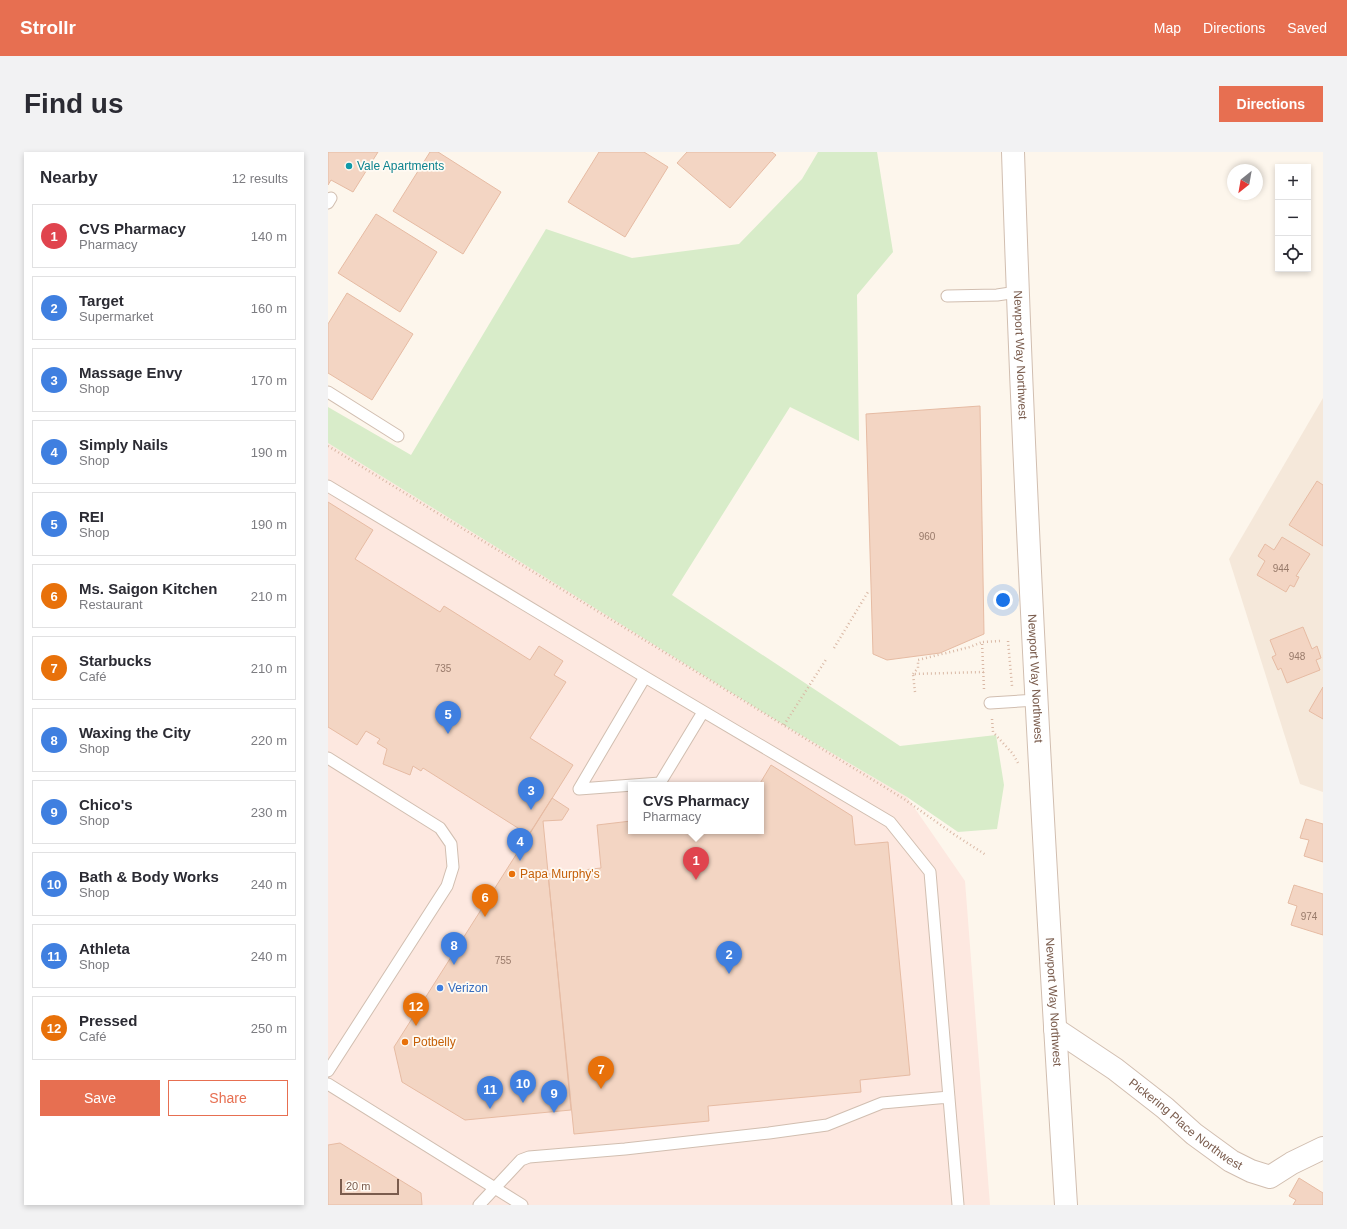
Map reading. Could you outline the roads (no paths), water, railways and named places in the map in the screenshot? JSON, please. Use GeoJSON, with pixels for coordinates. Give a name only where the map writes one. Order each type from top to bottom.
{"type":"FeatureCollection","features":[{"type":"Feature","properties":{"kind":"street","name":"Newport Way Northwest"},"geometry":{"type":"LineString","coordinates":[[1013,152],[1017,292],[1037,700],[1066,1205]]}},
{"type":"Feature","properties":{"kind":"street","name":"Pickering Place Northwest"},"geometry":{"type":"LineString","coordinates":[[1055,1029],[1115,1069],[1165,1108],[1200,1138],[1231,1161],[1251,1171],[1270,1177],[1292,1163],[1323,1148]]}},
{"type":"Feature","properties":{"kind":"lane"},"geometry":{"type":"LineString","coordinates":[[947,296],[997,295],[1017,292]]}},
{"type":"Feature","properties":{"kind":"lane"},"geometry":{"type":"LineString","coordinates":[[328,392],[398,436]]}},
{"type":"Feature","properties":{"kind":"lane"},"geometry":{"type":"LineString","coordinates":[[328,486],[703,712],[890,822],[930,872],[958,1205]]}},
{"type":"Feature","properties":{"kind":"lane"},"geometry":{"type":"LineString","coordinates":[[628,785],[579,789],[645,677]]}},
{"type":"Feature","properties":{"kind":"lane"},"geometry":{"type":"LineString","coordinates":[[990,703],[1037,700]]}},
{"type":"Feature","properties":{"kind":"lane"},"geometry":{"type":"LineString","coordinates":[[661,782],[703,712]]}},
{"type":"Feature","properties":{"kind":"lane"},"geometry":{"type":"LineString","coordinates":[[328,758],[440,828],[451,844],[453,867],[446,886],[328,1071]]}},
{"type":"Feature","properties":{"kind":"lane"},"geometry":{"type":"LineString","coordinates":[[328,1084],[522,1205]]}},
{"type":"Feature","properties":{"kind":"lane"},"geometry":{"type":"LineString","coordinates":[[479,1205],[521,1160],[529,1157],[625,1149],[827,1125],[882,1103],[948,1097]]}},
{"type":"Feature","properties":{"kind":"place","name":"Vale Apartments"},"geometry":{"type":"Point","coordinates":[349,166]}},
{"type":"Feature","properties":{"kind":"place","name":"REI"},"geometry":{"type":"Point","coordinates":[448,734]}},
{"type":"Feature","properties":{"kind":"place","name":"Massage Envy"},"geometry":{"type":"Point","coordinates":[531,810]}},
{"type":"Feature","properties":{"kind":"place","name":"Simply Nails"},"geometry":{"type":"Point","coordinates":[520,861]}},
{"type":"Feature","properties":{"kind":"place","name":"Papa Murphy's"},"geometry":{"type":"Point","coordinates":[512,874]}},
{"type":"Feature","properties":{"kind":"place","name":"CVS Pharmacy"},"geometry":{"type":"Point","coordinates":[696,880]}},
{"type":"Feature","properties":{"kind":"place","name":"Ms. Saigon Kitchen"},"geometry":{"type":"Point","coordinates":[485,917]}},
{"type":"Feature","properties":{"kind":"place","name":"Waxing the City"},"geometry":{"type":"Point","coordinates":[454,965]}},
{"type":"Feature","properties":{"kind":"place","name":"Target"},"geometry":{"type":"Point","coordinates":[729,974]}},
{"type":"Feature","properties":{"kind":"place","name":"Verizon"},"geometry":{"type":"Point","coordinates":[440,988]}},
{"type":"Feature","properties":{"kind":"place","name":"Pressed"},"geometry":{"type":"Point","coordinates":[416,1026]}},
{"type":"Feature","properties":{"kind":"place","name":"Potbelly"},"geometry":{"type":"Point","coordinates":[405,1042]}},
{"type":"Feature","properties":{"kind":"place","name":"Starbucks"},"geometry":{"type":"Point","coordinates":[601,1089]}},
{"type":"Feature","properties":{"kind":"place","name":"Bath & Body Works"},"geometry":{"type":"Point","coordinates":[523,1103]}},
{"type":"Feature","properties":{"kind":"place","name":"Athleta"},"geometry":{"type":"Point","coordinates":[490,1109]}},
{"type":"Feature","properties":{"kind":"place","name":"Chico's"},"geometry":{"type":"Point","coordinates":[554,1113]}}]}
